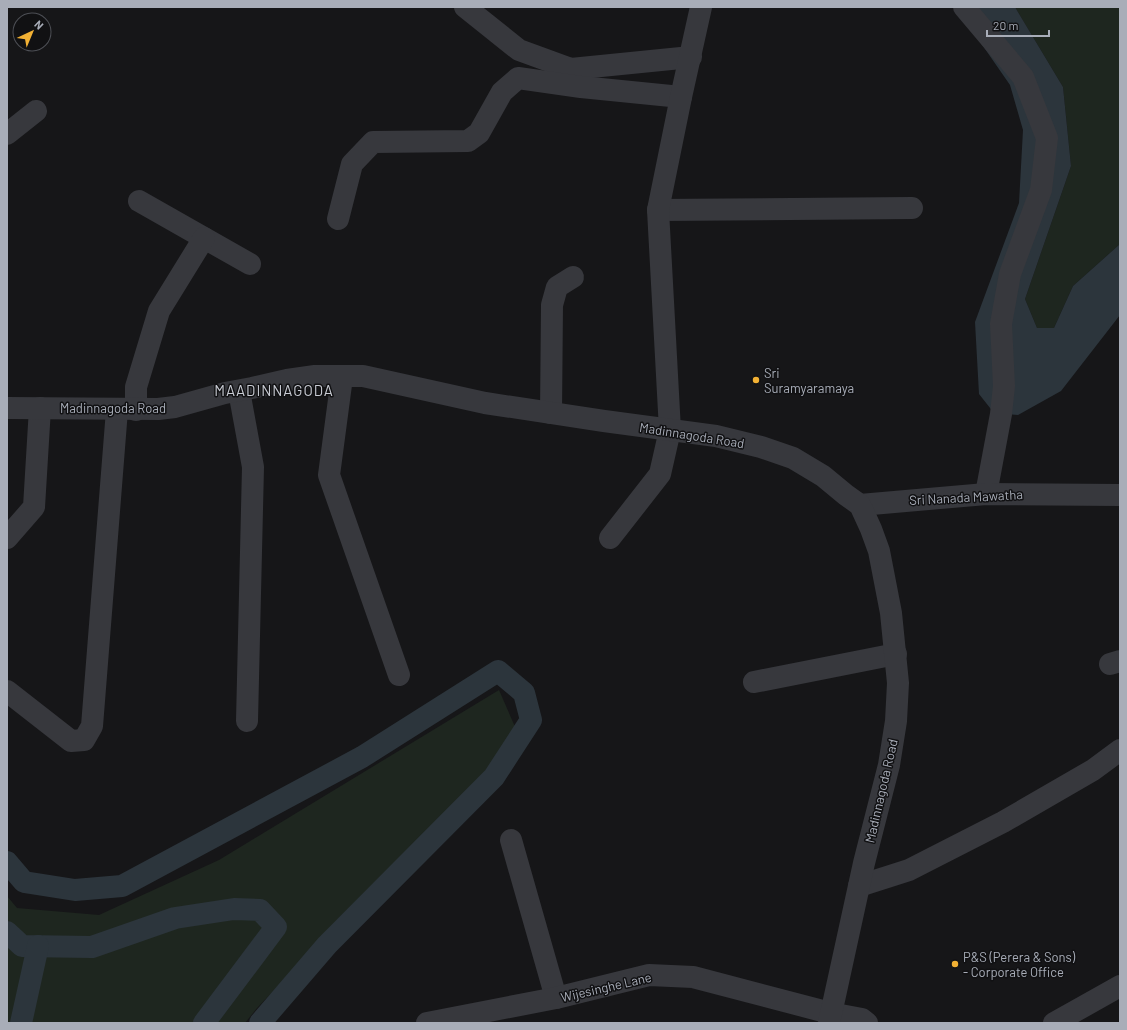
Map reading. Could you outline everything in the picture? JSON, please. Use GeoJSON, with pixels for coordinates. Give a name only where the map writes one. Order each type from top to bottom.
{"type":"FeatureCollection","features":[{"type":"Feature","properties":{"kind":"street"},"geometry":{"type":"LineString","coordinates":[[465,7],[519,50],[571,69],[691,57]]}},
{"type":"Feature","properties":{"kind":"street"},"geometry":{"type":"LineString","coordinates":[[610,538],[660,474],[670,430],[658,210],[701,7]]}},
{"type":"Feature","properties":{"kind":"street"},"geometry":{"type":"LineString","coordinates":[[964,7],[1023,77],[1047,138],[1041,190],[1010,274],[1001,324],[1004,386],[1003,400],[986,494]]}},
{"type":"Feature","properties":{"kind":"street"},"geometry":{"type":"LineString","coordinates":[[338,219],[352,164],[373,142],[468,140],[479,132],[502,92],[518,78],[581,87],[681,97]]}},
{"type":"Feature","properties":{"kind":"street"},"geometry":{"type":"LineString","coordinates":[[7,134],[36,111]]}},
{"type":"Feature","properties":{"kind":"street"},"geometry":{"type":"LineString","coordinates":[[139,201],[250,264]]}},
{"type":"Feature","properties":{"kind":"street"},"geometry":{"type":"LineString","coordinates":[[658,210],[912,208]]}},
{"type":"Feature","properties":{"kind":"street"},"geometry":{"type":"LineString","coordinates":[[7,691],[71,741],[84,740],[92,726],[127,410],[136,387],[159,311],[204,238]]}},
{"type":"Feature","properties":{"kind":"street"},"geometry":{"type":"LineString","coordinates":[[551,413],[552,305],[557,287],[573,277]]}},
{"type":"Feature","properties":{"kind":"street","name":"Madinnagoda Road"},"geometry":{"type":"LineString","coordinates":[[7,408],[127,410],[175,407],[225,393],[287,380],[315,376],[363,376],[485,403],[716,436],[761,447],[793,458],[823,476],[860,505],[872,529],[879,551],[891,613],[898,683],[896,721],[889,765],[866,855],[829,1018]]}},
{"type":"Feature","properties":{"kind":"street"},"geometry":{"type":"LineString","coordinates":[[342,377],[329,475],[399,675]]}},
{"type":"Feature","properties":{"kind":"street"},"geometry":{"type":"LineString","coordinates":[[239,391],[253,467],[247,721]]}},
{"type":"Feature","properties":{"kind":"street"},"geometry":{"type":"LineString","coordinates":[[7,538],[34,507],[40,408]]}},
{"type":"Feature","properties":{"kind":"street","name":"Sri Nanada Mawatha"},"geometry":{"type":"LineString","coordinates":[[860,505],[986,494],[1120,495]]}},
{"type":"Feature","properties":{"kind":"street"},"geometry":{"type":"LineString","coordinates":[[754,682],[896,654]]}},
{"type":"Feature","properties":{"kind":"street"},"geometry":{"type":"LineString","coordinates":[[859,886],[909,870],[1003,822],[1093,770],[1120,750]]}},
{"type":"Feature","properties":{"kind":"street"},"geometry":{"type":"LineString","coordinates":[[511,840],[556,998]]}},
{"type":"Feature","properties":{"kind":"street","name":"Wijesinghe Lane"},"geometry":{"type":"LineString","coordinates":[[427,1023],[556,998],[649,975],[692,977],[829,1018],[862,1019],[867,1023]]}},
{"type":"Feature","properties":{"kind":"street"},"geometry":{"type":"LineString","coordinates":[[1054,1023],[1120,986]]}},
{"type":"Feature","properties":{"kind":"shaded area"},"geometry":{"type":"Polygon","coordinates":[[[956,7],[1015,7],[1063,87],[1071,166],[1025,299],[1037,328],[1054,328],[1073,286],[1120,244],[1120,315],[1061,391],[1018,415],[994,413],[979,394],[975,322],[1019,203],[1023,130],[1010,85],[956,7]]]}},
{"type":"Feature","properties":{"kind":"shaded area"},"geometry":{"type":"Polygon","coordinates":[[[1015,7],[1120,7],[1120,244],[1073,286],[1054,328],[1037,328],[1025,299],[1071,166],[1063,87],[1015,7]]]}},
{"type":"Feature","properties":{"kind":"shaded area"},"geometry":{"type":"Polygon","coordinates":[[[499,690],[519,736],[257,1008],[245,1023],[7,1023],[7,896],[17,908],[99,915],[219,860],[499,690]]]}},
{"type":"Feature","properties":{"kind":"waterway"},"geometry":{"type":"LineString","coordinates":[[7,862],[24,882],[75,890],[122,886],[362,757],[498,671],[524,693],[531,720],[494,777],[327,945],[260,1023]]}},
{"type":"Feature","properties":{"kind":"waterway"},"geometry":{"type":"LineString","coordinates":[[7,932],[22,946],[92,947],[175,918],[234,909],[260,910],[276,927],[204,1023]]}},
{"type":"Feature","properties":{"kind":"waterway"},"geometry":{"type":"LineString","coordinates":[[21,1023],[38,946]]}},
{"type":"Feature","properties":{"kind":"place","name":"Sri Suramyaramaya"},"geometry":{"type":"Point","coordinates":[756,380]}},
{"type":"Feature","properties":{"kind":"place","name":"P&S (Perera & Sons) - Corporate Office"},"geometry":{"type":"Point","coordinates":[955,964]}},
{"type":"Feature","properties":{"kind":"district","name":"MAADINNAGODA"},"geometry":{"type":"Point","coordinates":[274,391]}}]}
